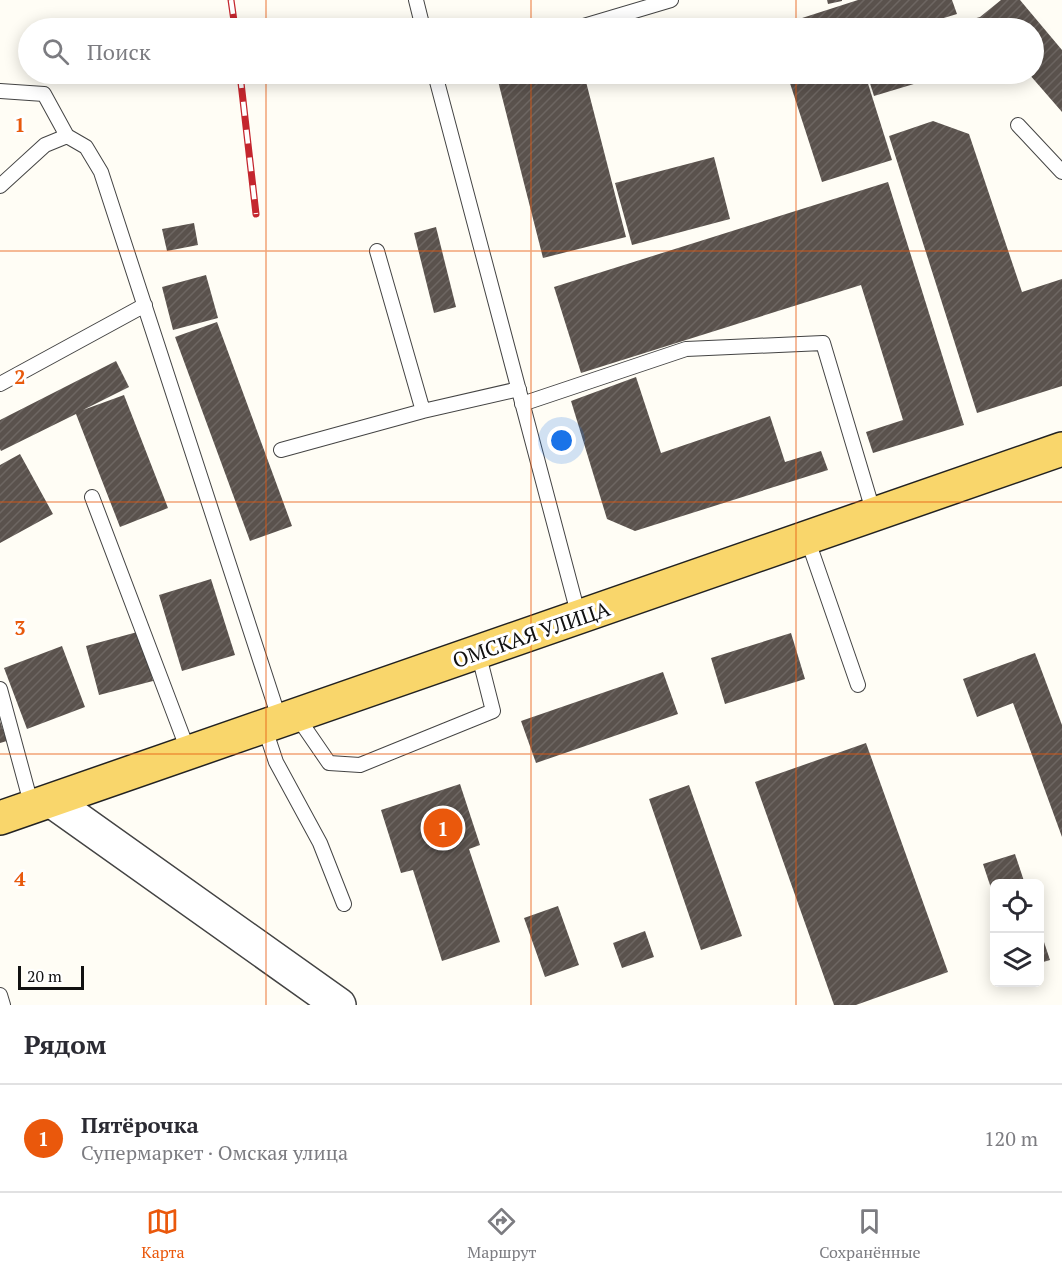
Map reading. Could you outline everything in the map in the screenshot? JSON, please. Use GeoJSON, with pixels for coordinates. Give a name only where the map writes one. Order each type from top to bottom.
{"type":"FeatureCollection","features":[{"type":"Feature","properties":{"kind":"main road","name":"ОМСКАЯ УЛИЦА"},"geometry":{"type":"LineString","coordinates":[[0,818],[1062,449]]}},
{"type":"Feature","properties":{"kind":"street"},"geometry":{"type":"LineString","coordinates":[[42,804],[325,1001]]}},
{"type":"Feature","properties":{"kind":"lane"},"geometry":{"type":"LineString","coordinates":[[416,0],[420,18]]}},
{"type":"Feature","properties":{"kind":"lane"},"geometry":{"type":"LineString","coordinates":[[611,18],[671,0]]}},
{"type":"Feature","properties":{"kind":"lane"},"geometry":{"type":"LineString","coordinates":[[438,84],[579,617]]}},
{"type":"Feature","properties":{"kind":"lane"},"geometry":{"type":"LineString","coordinates":[[0,91],[44,94],[67,136],[87,147],[101,172],[146,304],[280,721],[276,762],[320,843],[344,904]]}},
{"type":"Feature","properties":{"kind":"lane"},"geometry":{"type":"LineString","coordinates":[[1018,125],[1062,172]]}},
{"type":"Feature","properties":{"kind":"lane"},"geometry":{"type":"LineString","coordinates":[[0,186],[45,145],[67,136]]}},
{"type":"Feature","properties":{"kind":"lane"},"geometry":{"type":"LineString","coordinates":[[377,251],[423,411]]}},
{"type":"Feature","properties":{"kind":"lane"},"geometry":{"type":"LineString","coordinates":[[0,384],[8,377],[146,304]]}},
{"type":"Feature","properties":{"kind":"lane"},"geometry":{"type":"LineString","coordinates":[[522,404],[686,349],[823,344],[874,514]]}},
{"type":"Feature","properties":{"kind":"lane"},"geometry":{"type":"LineString","coordinates":[[281,450],[423,411],[519,389]]}},
{"type":"Feature","properties":{"kind":"lane"},"geometry":{"type":"LineString","coordinates":[[92,496],[189,754]]}},
{"type":"Feature","properties":{"kind":"lane"},"geometry":{"type":"LineString","coordinates":[[807,538],[858,685]]}},
{"type":"Feature","properties":{"kind":"lane"},"geometry":{"type":"LineString","coordinates":[[280,721],[329,763],[360,765],[493,711],[478,652]]}},
{"type":"Feature","properties":{"kind":"lane"},"geometry":{"type":"LineString","coordinates":[[0,689],[42,804]]}},
{"type":"Feature","properties":{"kind":"lane"},"geometry":{"type":"LineString","coordinates":[[0,995],[3,1005]]}},
{"type":"Feature","properties":{"kind":"building"},"geometry":{"type":"Polygon","coordinates":[[[827,0],[842,0],[842,1],[828,4],[827,0]]]}},
{"type":"Feature","properties":{"kind":"building"},"geometry":{"type":"Polygon","coordinates":[[[858,0],[952,0],[957,14],[944,18],[802,18],[858,0]]]}},
{"type":"Feature","properties":{"kind":"building"},"geometry":{"type":"Polygon","coordinates":[[[1001,0],[1020,0],[1035,18],[977,18],[1001,0]]]}},
{"type":"Feature","properties":{"kind":"building"},"geometry":{"type":"Polygon","coordinates":[[[1044,29],[1062,50],[1062,112],[1038,84],[1044,84],[1044,29]]]}},
{"type":"Feature","properties":{"kind":"building"},"geometry":{"type":"Polygon","coordinates":[[[499,84],[587,84],[626,237],[543,258],[499,84]]]}},
{"type":"Feature","properties":{"kind":"building"},"geometry":{"type":"Polygon","coordinates":[[[790,84],[868,84],[892,160],[822,182],[790,84]]]}},
{"type":"Feature","properties":{"kind":"building"},"geometry":{"type":"Polygon","coordinates":[[[870,84],[914,84],[874,96],[870,84]]]}},
{"type":"Feature","properties":{"kind":"building"},"geometry":{"type":"Polygon","coordinates":[[[933,121],[969,134],[1022,292],[1062,279],[1062,386],[977,413],[889,136],[933,121]]]}},
{"type":"Feature","properties":{"kind":"building"},"geometry":{"type":"Polygon","coordinates":[[[714,157],[730,219],[632,245],[615,183],[714,157]]]}},
{"type":"Feature","properties":{"kind":"building"},"geometry":{"type":"Polygon","coordinates":[[[888,182],[964,425],[873,453],[866,432],[903,420],[861,285],[581,373],[554,287],[888,182]]]}},
{"type":"Feature","properties":{"kind":"building"},"geometry":{"type":"Polygon","coordinates":[[[194,223],[198,245],[167,251],[162,229],[194,223]]]}},
{"type":"Feature","properties":{"kind":"building"},"geometry":{"type":"Polygon","coordinates":[[[436,227],[456,307],[434,313],[414,233],[436,227]]]}},
{"type":"Feature","properties":{"kind":"building"},"geometry":{"type":"Polygon","coordinates":[[[206,275],[218,318],[173,330],[162,287],[206,275]]]}},
{"type":"Feature","properties":{"kind":"building"},"geometry":{"type":"Polygon","coordinates":[[[217,322],[292,526],[250,541],[175,337],[217,322]]]}},
{"type":"Feature","properties":{"kind":"building"},"geometry":{"type":"Polygon","coordinates":[[[116,361],[129,387],[83,410],[124,395],[168,508],[120,527],[76,414],[1,451],[0,449],[0,420],[116,361]]]}},
{"type":"Feature","properties":{"kind":"building"},"geometry":{"type":"Polygon","coordinates":[[[636,377],[661,453],[770,416],[785,462],[821,451],[828,470],[635,531],[607,519],[571,401],[636,377]]]}},
{"type":"Feature","properties":{"kind":"building"},"geometry":{"type":"Polygon","coordinates":[[[20,454],[53,514],[0,543],[0,465],[20,454]]]}},
{"type":"Feature","properties":{"kind":"building"},"geometry":{"type":"Polygon","coordinates":[[[211,579],[235,655],[182,671],[159,595],[211,579]]]}},
{"type":"Feature","properties":{"kind":"building"},"geometry":{"type":"Polygon","coordinates":[[[141,631],[153,681],[99,695],[86,646],[141,631]]]}},
{"type":"Feature","properties":{"kind":"building"},"geometry":{"type":"Polygon","coordinates":[[[791,633],[805,679],[725,704],[711,658],[791,633]]]}},
{"type":"Feature","properties":{"kind":"building"},"geometry":{"type":"Polygon","coordinates":[[[62,646],[85,707],[27,729],[4,668],[62,646]]]}},
{"type":"Feature","properties":{"kind":"building"},"geometry":{"type":"Polygon","coordinates":[[[1035,653],[1062,725],[1062,837],[1013,703],[977,717],[963,679],[1035,653]]]}},
{"type":"Feature","properties":{"kind":"building"},"geometry":{"type":"Polygon","coordinates":[[[663,672],[678,714],[536,763],[521,721],[663,672]]]}},
{"type":"Feature","properties":{"kind":"building"},"geometry":{"type":"Polygon","coordinates":[[[0,721],[7,741],[0,743],[0,721]]]}},
{"type":"Feature","properties":{"kind":"building"},"geometry":{"type":"Polygon","coordinates":[[[866,743],[948,972],[856,1005],[834,1005],[755,782],[866,743]]]}},
{"type":"Feature","properties":{"kind":"building"},"geometry":{"type":"Polygon","coordinates":[[[460,784],[480,845],[469,849],[500,942],[442,961],[413,870],[401,873],[381,810],[460,784]]]}},
{"type":"Feature","properties":{"kind":"building"},"geometry":{"type":"Polygon","coordinates":[[[689,785],[742,936],[701,950],[649,799],[689,785]]]}},
{"type":"Feature","properties":{"kind":"building"},"geometry":{"type":"Polygon","coordinates":[[[1015,854],[1023,879],[990,879],[990,885],[983,864],[1015,854]]]}},
{"type":"Feature","properties":{"kind":"building"},"geometry":{"type":"Polygon","coordinates":[[[558,906],[579,965],[545,977],[524,918],[558,906]]]}},
{"type":"Feature","properties":{"kind":"building"},"geometry":{"type":"Polygon","coordinates":[[[645,931],[654,957],[622,968],[613,943],[645,931]]]}},
{"type":"Feature","properties":{"kind":"building"},"geometry":{"type":"Polygon","coordinates":[[[1044,942],[1050,960],[1044,962],[1044,942]]]}},
{"type":"Feature","properties":{"kind":"railway"},"geometry":{"type":"LineString","coordinates":[[231,0],[234,18]]}},
{"type":"Feature","properties":{"kind":"railway"},"geometry":{"type":"LineString","coordinates":[[241,84],[256,214]]}},
{"type":"Feature","properties":{"kind":"place","name":"Пятёрочка"},"geometry":{"type":"Point","coordinates":[443,828]}}]}
